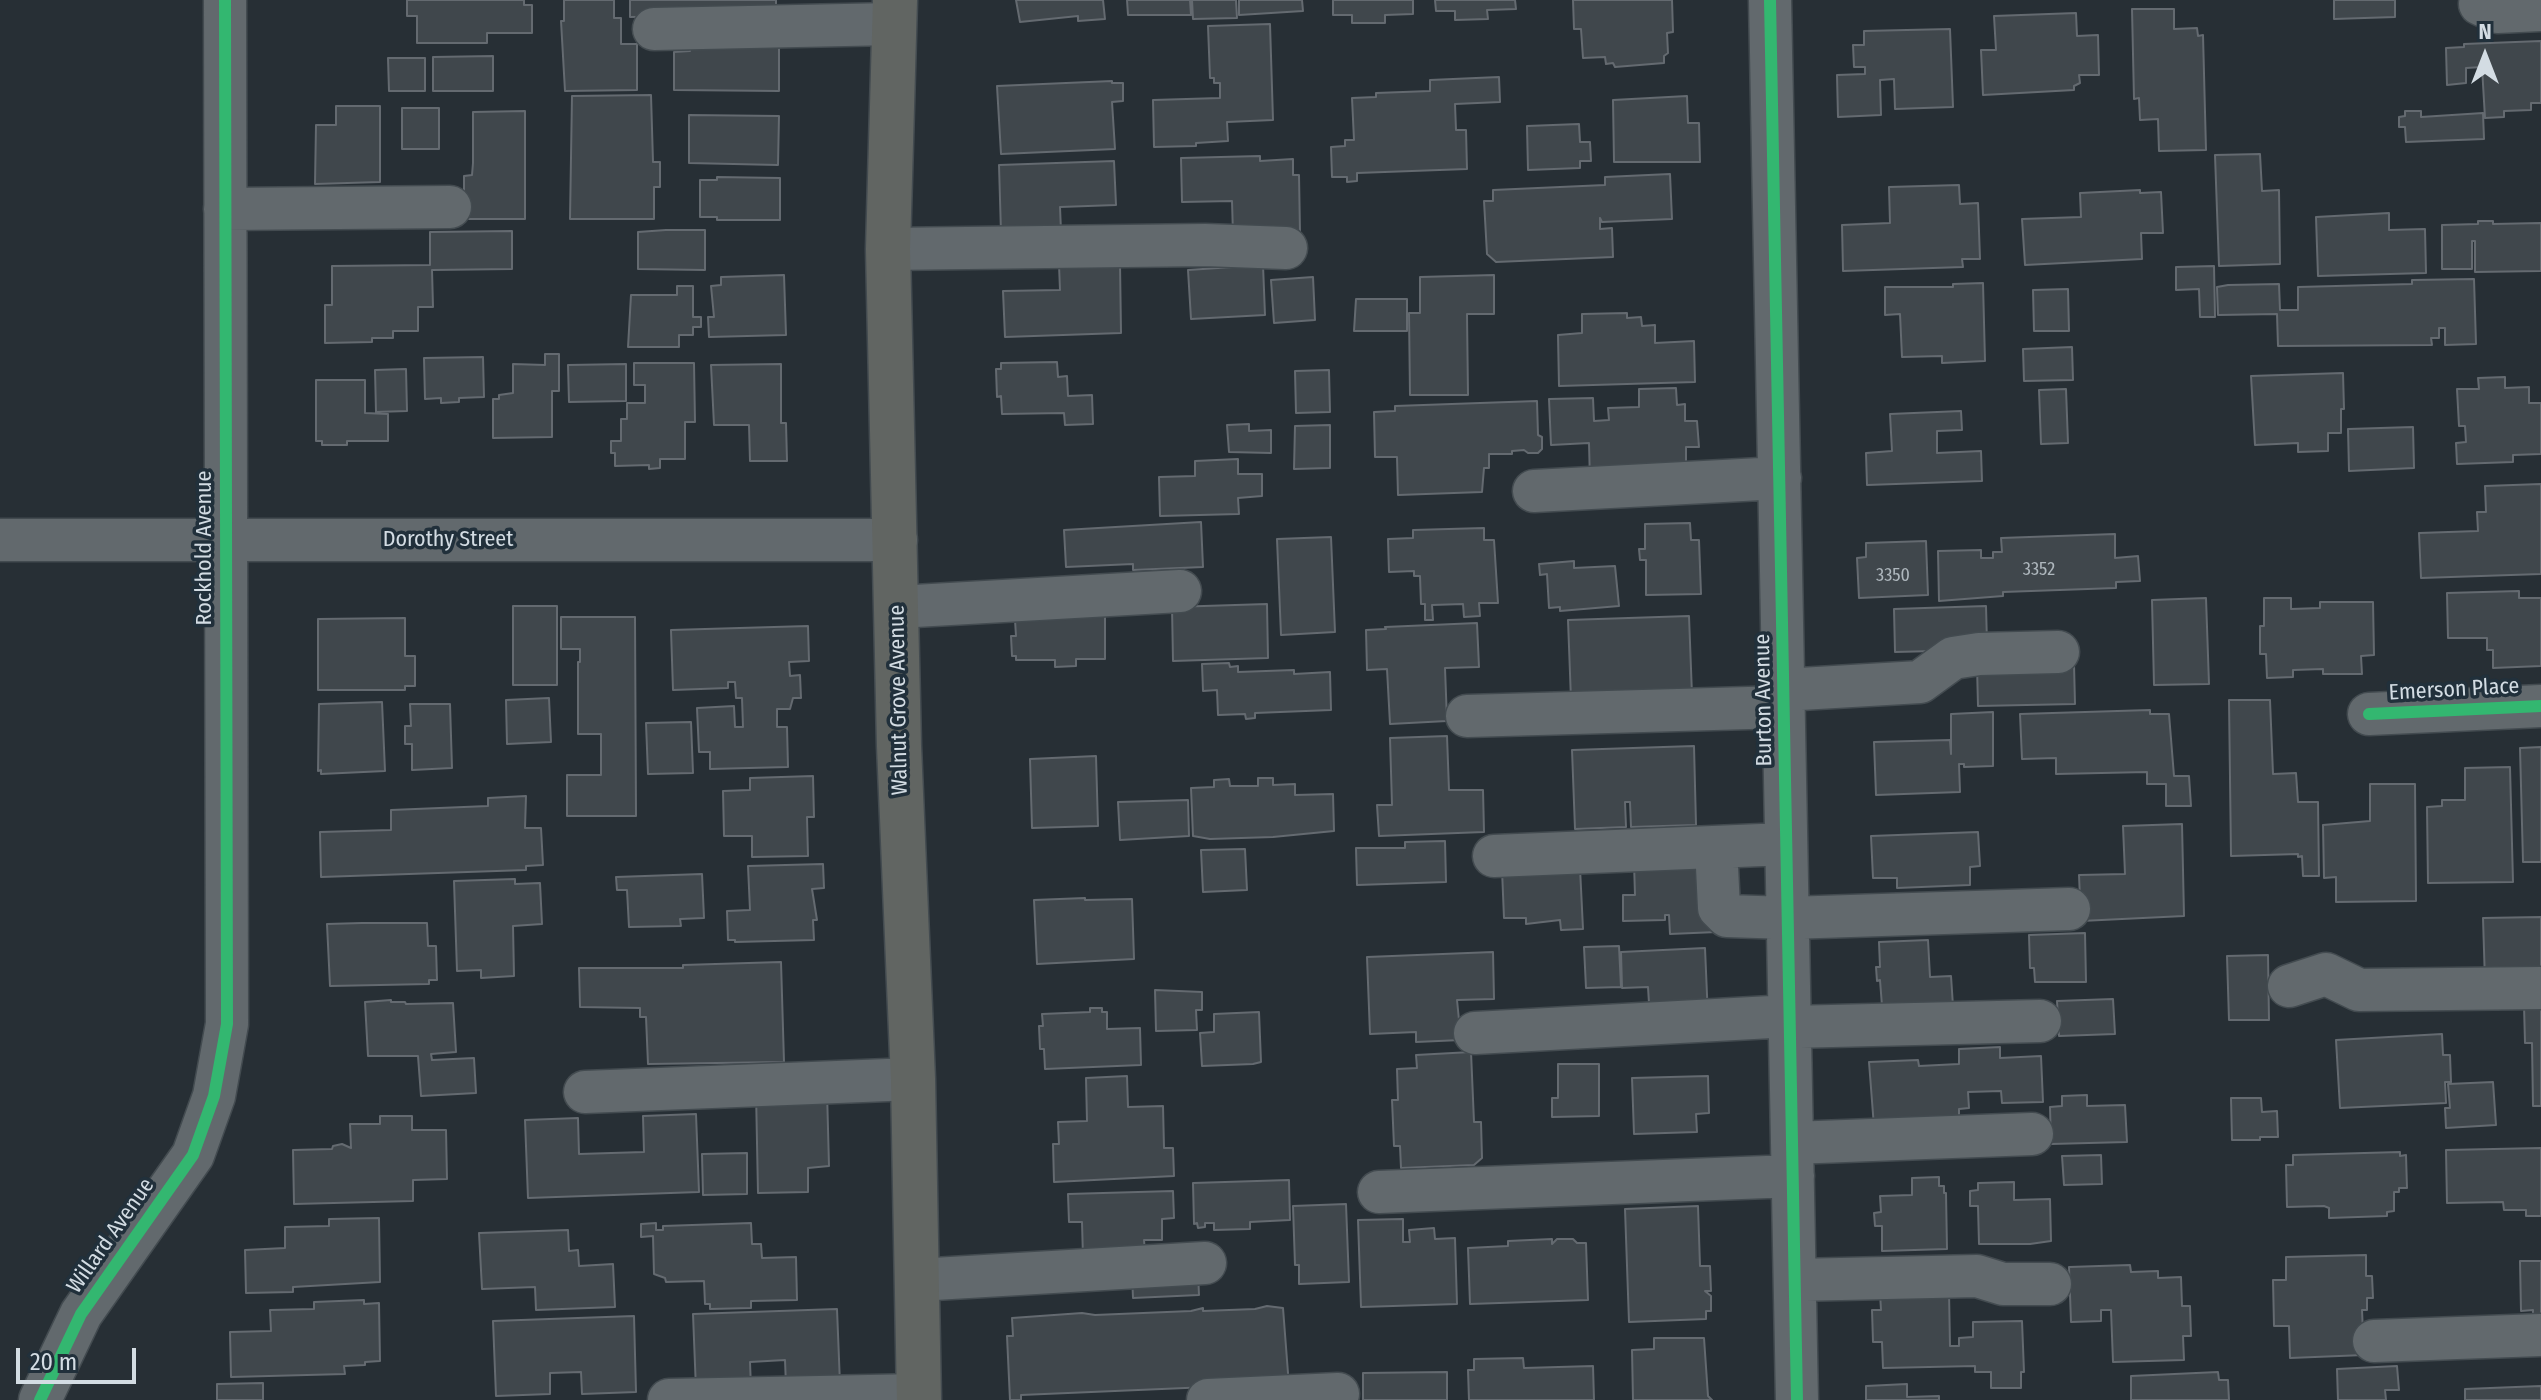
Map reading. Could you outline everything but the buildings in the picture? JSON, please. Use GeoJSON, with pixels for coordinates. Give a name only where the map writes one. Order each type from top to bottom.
{"type":"FeatureCollection","features":[{"type":"Feature","properties":{"kind":"main road","name":"Walnut Grove Avenue"},"geometry":{"type":"LineString","coordinates":[[894,12],[888,249],[899,746],[913,1079],[919,1397]]}},
{"type":"Feature","properties":{"kind":"street","name":"Rockhold Avenue"},"geometry":{"type":"LineString","coordinates":[[214,1096],[227,1024],[225,0]]}},
{"type":"Feature","properties":{"kind":"street","name":"Burton Avenue"},"geometry":{"type":"LineString","coordinates":[[1770,0],[1797,1400]]}},
{"type":"Feature","properties":{"kind":"street"},"geometry":{"type":"LineString","coordinates":[[2480,4],[2497,12],[2541,10]]}},
{"type":"Feature","properties":{"kind":"street"},"geometry":{"type":"LineString","coordinates":[[654,29],[894,12]]}},
{"type":"Feature","properties":{"kind":"street"},"geometry":{"type":"LineString","coordinates":[[225,209],[450,207]]}},
{"type":"Feature","properties":{"kind":"street"},"geometry":{"type":"LineString","coordinates":[[888,249],[1205,245],[1286,248]]}},
{"type":"Feature","properties":{"kind":"street"},"geometry":{"type":"LineString","coordinates":[[1534,491],[1780,478]]}},
{"type":"Feature","properties":{"kind":"street","name":"Dorothy Street"},"geometry":{"type":"LineString","coordinates":[[0,540],[896,540]]}},
{"type":"Feature","properties":{"kind":"street"},"geometry":{"type":"LineString","coordinates":[[897,607],[1180,591]]}},
{"type":"Feature","properties":{"kind":"street"},"geometry":{"type":"LineString","coordinates":[[1467,716],[1784,698],[1920,682],[1953,658],[1979,654],[2058,652]]}},
{"type":"Feature","properties":{"kind":"street","name":"Emerson Place"},"geometry":{"type":"LineString","coordinates":[[2369,714],[2541,706]]}},
{"type":"Feature","properties":{"kind":"street"},"geometry":{"type":"LineString","coordinates":[[1494,856],[1786,844]]}},
{"type":"Feature","properties":{"kind":"street"},"geometry":{"type":"LineString","coordinates":[[1716,847],[1719,908],[1722,913],[1737,918],[2069,909]]}},
{"type":"Feature","properties":{"kind":"street"},"geometry":{"type":"LineString","coordinates":[[2289,986],[2326,974],[2359,990],[2541,988]]}},
{"type":"Feature","properties":{"kind":"street"},"geometry":{"type":"LineString","coordinates":[[1475,1033],[1790,1022],[2040,1021]]}},
{"type":"Feature","properties":{"kind":"street"},"geometry":{"type":"LineString","coordinates":[[585,1092],[913,1079]]}},
{"type":"Feature","properties":{"kind":"street","name":"Willard Avenue"},"geometry":{"type":"LineString","coordinates":[[40,1400],[81,1314],[193,1155],[214,1096]]}},
{"type":"Feature","properties":{"kind":"street"},"geometry":{"type":"LineString","coordinates":[[1379,1192],[1793,1160],[2032,1134]]}},
{"type":"Feature","properties":{"kind":"street"},"geometry":{"type":"LineString","coordinates":[[917,1280],[1205,1263]]}},
{"type":"Feature","properties":{"kind":"street"},"geometry":{"type":"LineString","coordinates":[[1795,1280],[1977,1276],[2003,1284],[2050,1284]]}},
{"type":"Feature","properties":{"kind":"street"},"geometry":{"type":"LineString","coordinates":[[2374,1341],[2541,1335]]}},
{"type":"Feature","properties":{"kind":"street"},"geometry":{"type":"LineString","coordinates":[[1208,1400],[1338,1394]]}},
{"type":"Feature","properties":{"kind":"street"},"geometry":{"type":"LineString","coordinates":[[669,1400],[919,1397]]}},
{"type":"Feature","properties":{"kind":"cycle path"},"geometry":{"type":"LineString","coordinates":[[40,1400],[81,1314],[193,1155],[214,1096],[227,1024],[225,0]]}},
{"type":"Feature","properties":{"kind":"cycle path"},"geometry":{"type":"LineString","coordinates":[[1770,0],[1797,1400]]}},
{"type":"Feature","properties":{"kind":"cycle path"},"geometry":{"type":"LineString","coordinates":[[2369,714],[2541,706]]}}]}
